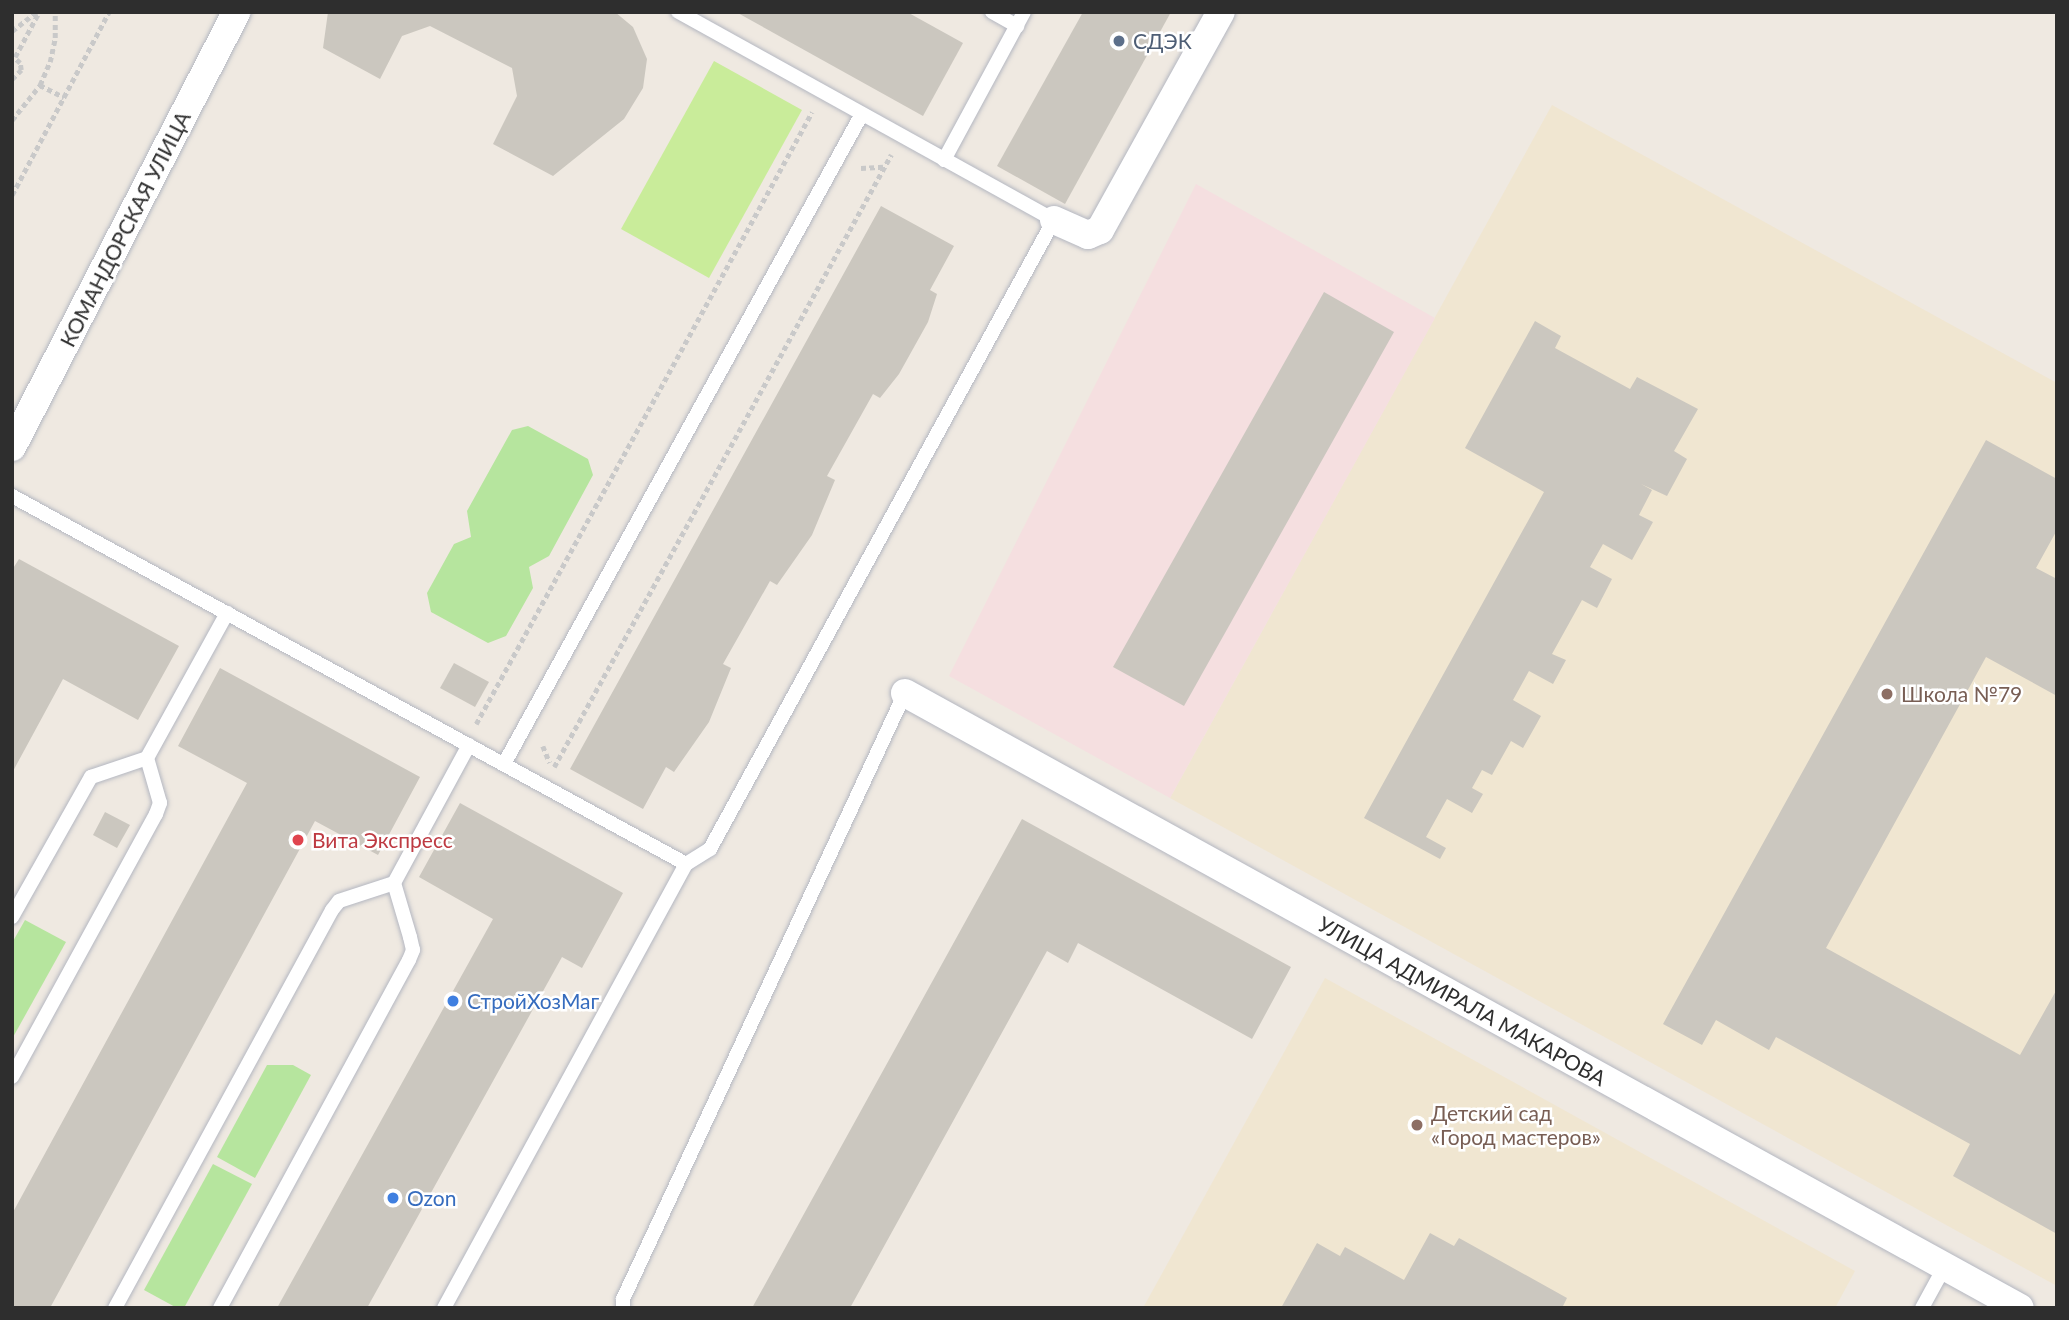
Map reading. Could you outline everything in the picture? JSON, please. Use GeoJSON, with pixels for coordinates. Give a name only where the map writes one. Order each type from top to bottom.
{"type":"FeatureCollection","features":[{"type":"Feature","properties":{"kind":"street","name":"КОМАНДОРСКАЯ УЛИЦА"},"geometry":{"type":"LineString","coordinates":[[12,447],[237,12]]}},
{"type":"Feature","properties":{"kind":"street"},"geometry":{"type":"LineString","coordinates":[[1054,220],[1088,235],[1100,230],[1221,12]]}},
{"type":"Feature","properties":{"kind":"street","name":"УЛИЦА АДМИРАЛА МАКАРОВА"},"geometry":{"type":"LineString","coordinates":[[905,694],[2020,1308]]}},
{"type":"Feature","properties":{"kind":"lane"},"geometry":{"type":"LineString","coordinates":[[444,1308],[686,864],[710,849],[1054,220],[678,12]]}},
{"type":"Feature","properties":{"kind":"lane"},"geometry":{"type":"LineString","coordinates":[[992,12],[1017,26]]}},
{"type":"Feature","properties":{"kind":"lane"},"geometry":{"type":"LineString","coordinates":[[944,160],[1024,12]]}},
{"type":"Feature","properties":{"kind":"lane"},"geometry":{"type":"LineString","coordinates":[[504,764],[862,114]]}},
{"type":"Feature","properties":{"kind":"lane"},"geometry":{"type":"LineString","coordinates":[[12,496],[686,864]]}},
{"type":"Feature","properties":{"kind":"lane"},"geometry":{"type":"LineString","coordinates":[[12,917],[91,777],[148,758],[227,613]]}},
{"type":"Feature","properties":{"kind":"lane"},"geometry":{"type":"LineString","coordinates":[[623,1304],[905,694]]}},
{"type":"Feature","properties":{"kind":"lane"},"geometry":{"type":"LineString","coordinates":[[115,1308],[332,909],[339,901],[394,883],[467,744]]}},
{"type":"Feature","properties":{"kind":"lane"},"geometry":{"type":"LineString","coordinates":[[12,1077],[156,814],[160,803],[148,758]]}},
{"type":"Feature","properties":{"kind":"lane"},"geometry":{"type":"LineString","coordinates":[[220,1308],[409,960],[413,950],[394,883]]}},
{"type":"Feature","properties":{"kind":"lane"},"geometry":{"type":"LineString","coordinates":[[1922,1308],[1945,1266]]}},
{"type":"Feature","properties":{"kind":"path"},"geometry":{"type":"LineString","coordinates":[[12,31],[37,12]]}},
{"type":"Feature","properties":{"kind":"path"},"geometry":{"type":"LineString","coordinates":[[12,79],[21,70],[14,57],[37,12]]}},
{"type":"Feature","properties":{"kind":"path"},"geometry":{"type":"LineString","coordinates":[[12,120],[40,85],[55,38],[55,12]]}},
{"type":"Feature","properties":{"kind":"path"},"geometry":{"type":"LineString","coordinates":[[12,195],[109,12]]}},
{"type":"Feature","properties":{"kind":"path"},"geometry":{"type":"LineString","coordinates":[[40,85],[64,97]]}},
{"type":"Feature","properties":{"kind":"path"},"geometry":{"type":"LineString","coordinates":[[467,744],[822,92]]}},
{"type":"Feature","properties":{"kind":"path"},"geometry":{"type":"LineString","coordinates":[[544,786],[901,136]]}},
{"type":"Feature","properties":{"kind":"shaded area"},"geometry":{"type":"Polygon","coordinates":[[[1552,105],[2057,383],[2057,1286],[1170,798],[1552,105]]]}},
{"type":"Feature","properties":{"kind":"shaded area"},"geometry":{"type":"Polygon","coordinates":[[[1196,184],[1435,318],[1170,798],[949,676],[1196,184]]]}},
{"type":"Feature","properties":{"kind":"shaded area","name":"Детский сад «Город мастеров»"},"geometry":{"type":"Polygon","coordinates":[[[1325,978],[1855,1271],[1835,1308],[1143,1308],[1325,978]]]}},
{"type":"Feature","properties":{"kind":"green space"},"geometry":{"type":"Polygon","coordinates":[[[714,61],[802,110],[709,278],[621,229],[714,61]]]}},
{"type":"Feature","properties":{"kind":"green space"},"geometry":{"type":"Polygon","coordinates":[[[528,426],[588,459],[593,475],[549,556],[529,567],[533,588],[506,636],[488,643],[431,612],[427,593],[454,544],[471,537],[467,511],[512,430],[528,426]]]}},
{"type":"Feature","properties":{"kind":"green space"},"geometry":{"type":"Polygon","coordinates":[[[25,920],[66,942],[12,1039],[12,943],[25,920]]]}},
{"type":"Feature","properties":{"kind":"green space"},"geometry":{"type":"Polygon","coordinates":[[[267,1065],[293,1065],[311,1075],[255,1178],[217,1157],[267,1065]]]}},
{"type":"Feature","properties":{"kind":"green space"},"geometry":{"type":"Polygon","coordinates":[[[213,1164],[252,1184],[184,1308],[177,1308],[144,1290],[213,1164]]]}},
{"type":"Feature","properties":{"kind":"building"},"geometry":{"type":"Polygon","coordinates":[[[328,12],[615,12],[633,27],[647,59],[643,88],[624,119],[553,176],[493,144],[517,96],[512,68],[430,26],[402,36],[380,79],[323,48],[328,12]]]}},
{"type":"Feature","properties":{"kind":"building"},"geometry":{"type":"Polygon","coordinates":[[[736,12],[907,12],[963,43],[923,116],[736,12]]]}},
{"type":"Feature","properties":{"kind":"building"},"geometry":{"type":"Polygon","coordinates":[[[1083,12],[1171,12],[1065,204],[997,166],[1083,12]]]}},
{"type":"Feature","properties":{"kind":"building"},"geometry":{"type":"Polygon","coordinates":[[[881,206],[954,246],[930,290],[937,294],[928,322],[899,374],[880,398],[873,394],[827,476],[835,480],[812,535],[777,585],[770,581],[723,664],[731,668],[709,722],[674,772],[666,767],[643,809],[570,769],[881,206]]]}},
{"type":"Feature","properties":{"kind":"building"},"geometry":{"type":"Polygon","coordinates":[[[1324,292],[1394,332],[1184,706],[1113,667],[1324,292]]]}},
{"type":"Feature","properties":{"kind":"building"},"geometry":{"type":"Polygon","coordinates":[[[1535,321],[1561,336],[1555,348],[1630,389],[1637,377],[1698,409],[1674,451],[1687,459],[1667,496],[1641,484],[1652,490],[1639,515],[1653,522],[1632,560],[1603,544],[1590,567],[1612,579],[1597,608],[1582,600],[1552,654],[1566,660],[1553,684],[1529,671],[1513,700],[1541,716],[1523,748],[1511,741],[1492,775],[1482,770],[1472,788],[1483,794],[1472,813],[1447,799],[1426,837],[1446,848],[1440,859],[1364,818],[1544,492],[1465,448],[1535,321]]]}},
{"type":"Feature","properties":{"kind":"building"},"geometry":{"type":"Polygon","coordinates":[[[1986,440],[2057,479],[2057,530],[2036,568],[2057,579],[2057,696],[1986,657],[1826,948],[2020,1055],[2057,989],[2057,1234],[1953,1176],[1970,1144],[1776,1037],[1769,1050],[1716,1020],[1702,1045],[1663,1024],[1986,440]]]}},
{"type":"Feature","properties":{"kind":"building"},"geometry":{"type":"Polygon","coordinates":[[[19,559],[179,646],[138,720],[63,679],[12,773],[12,570],[19,559]]]}},
{"type":"Feature","properties":{"kind":"building"},"geometry":{"type":"Polygon","coordinates":[[[454,663],[489,682],[475,707],[440,688],[454,663]]]}},
{"type":"Feature","properties":{"kind":"building"},"geometry":{"type":"Polygon","coordinates":[[[220,668],[420,777],[378,855],[315,821],[50,1308],[12,1308],[12,1214],[247,783],[178,746],[220,668]]]}},
{"type":"Feature","properties":{"kind":"building"},"geometry":{"type":"Polygon","coordinates":[[[460,803],[623,893],[582,968],[562,957],[367,1308],[277,1308],[493,919],[419,877],[460,803]]]}},
{"type":"Feature","properties":{"kind":"building"},"geometry":{"type":"Polygon","coordinates":[[[105,812],[130,825],[117,848],[93,835],[105,812]]]}},
{"type":"Feature","properties":{"kind":"building"},"geometry":{"type":"Polygon","coordinates":[[[1022,819],[1291,967],[1252,1039],[1078,943],[1068,963],[1047,951],[850,1308],[752,1308],[1022,819]]]}},
{"type":"Feature","properties":{"kind":"building"},"geometry":{"type":"Polygon","coordinates":[[[1430,1233],[1454,1246],[1459,1238],[1567,1298],[1562,1308],[1281,1308],[1317,1243],[1340,1256],[1345,1247],[1404,1280],[1430,1233]]]}},
{"type":"Feature","properties":{"kind":"place","name":"СДЭК"},"geometry":{"type":"Point","coordinates":[1119,41]}},
{"type":"Feature","properties":{"kind":"place","name":"Школа №79"},"geometry":{"type":"Point","coordinates":[1887,694]}},
{"type":"Feature","properties":{"kind":"place","name":"Вита Экспресс"},"geometry":{"type":"Point","coordinates":[298,840]}},
{"type":"Feature","properties":{"kind":"place","name":"СтройХозМаг"},"geometry":{"type":"Point","coordinates":[453,1001]}},
{"type":"Feature","properties":{"kind":"place","name":"Детский сад «Город мастеров»"},"geometry":{"type":"Point","coordinates":[1417,1125]}},
{"type":"Feature","properties":{"kind":"place","name":"Ozon"},"geometry":{"type":"Point","coordinates":[393,1198]}}]}
